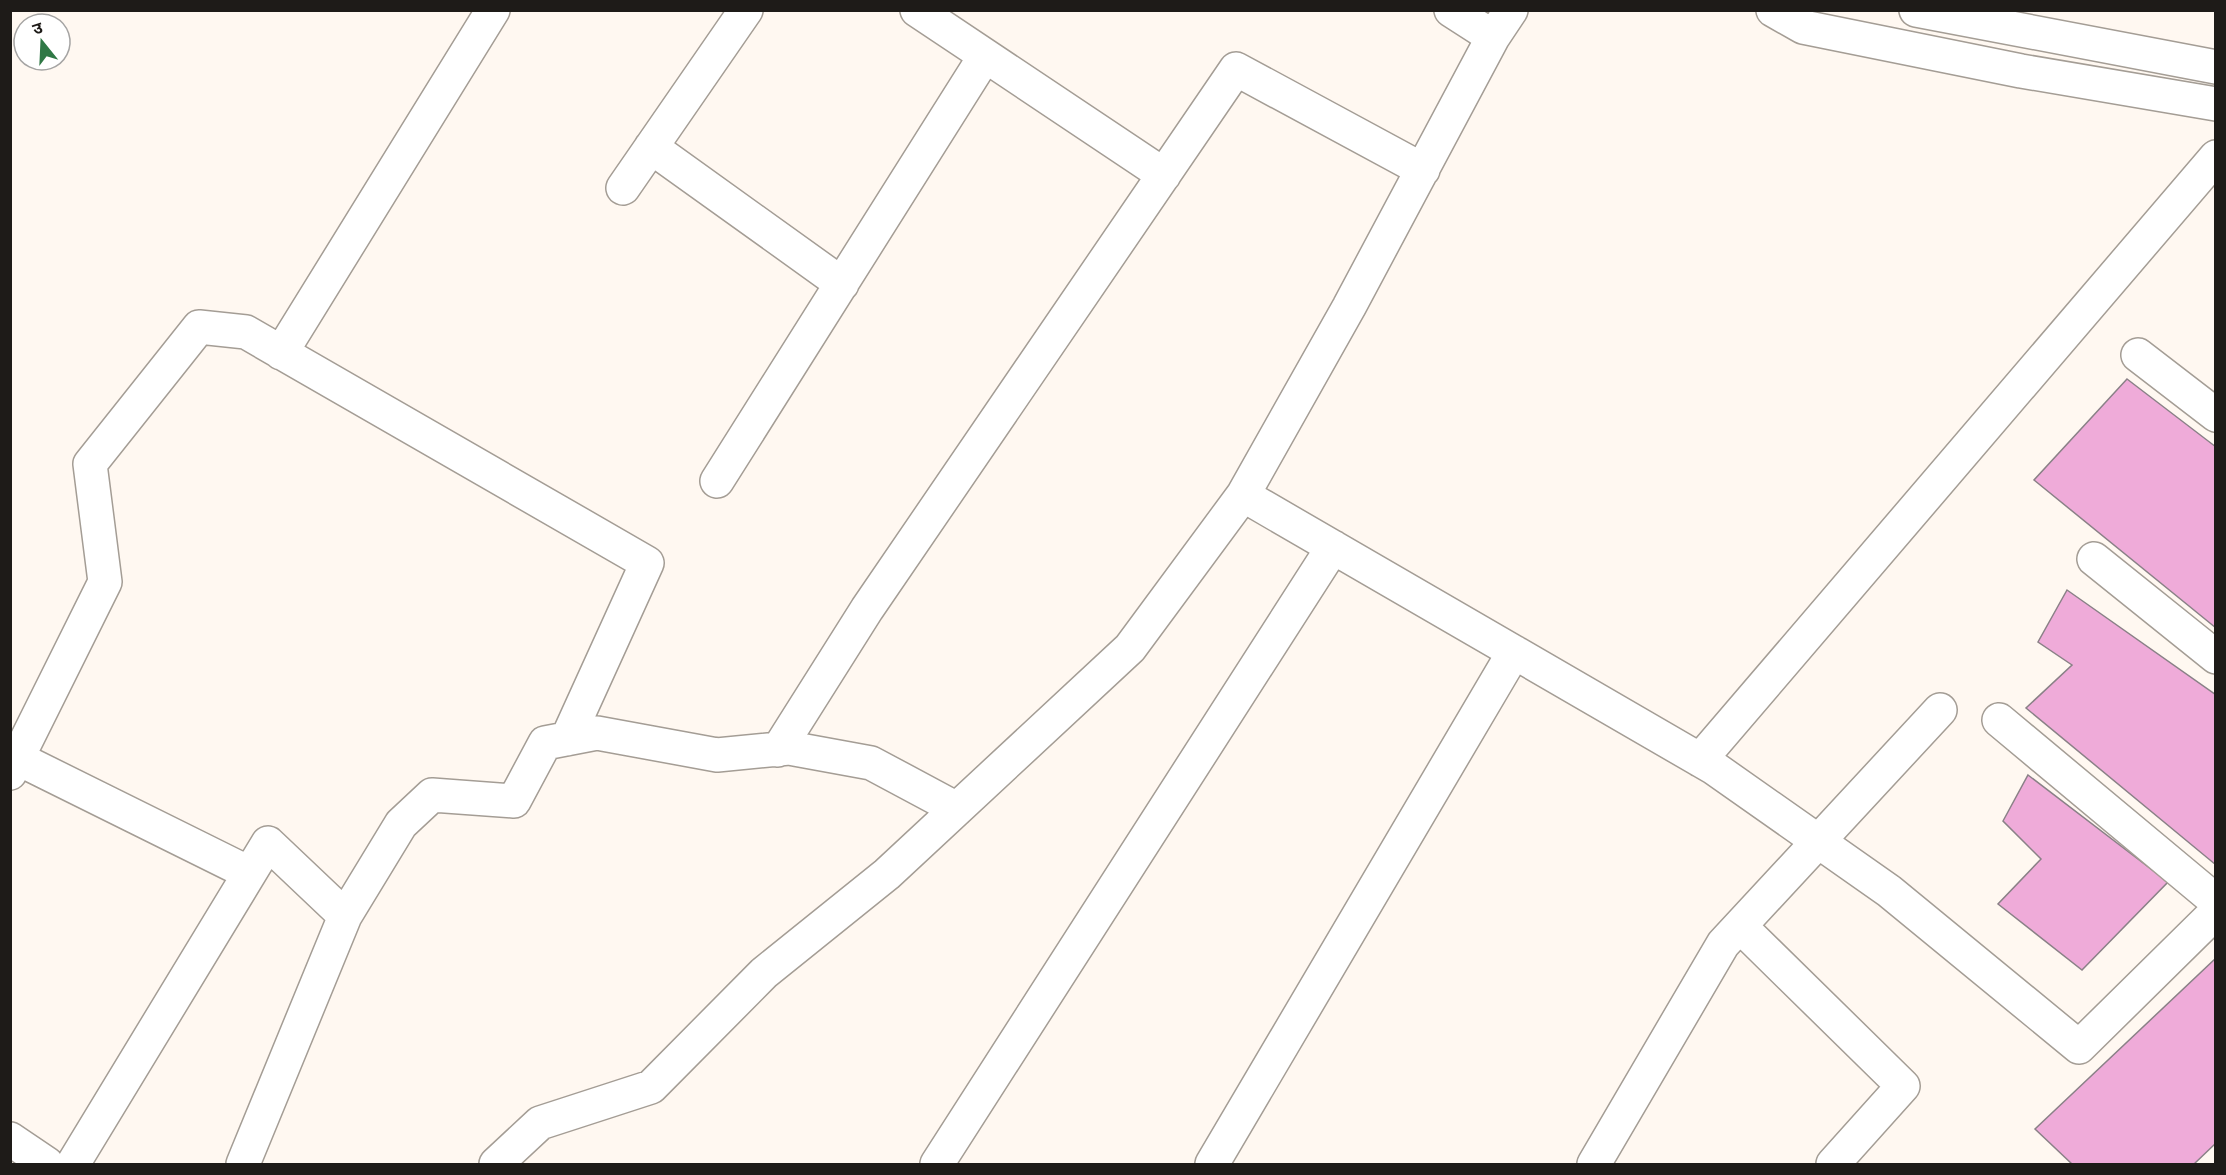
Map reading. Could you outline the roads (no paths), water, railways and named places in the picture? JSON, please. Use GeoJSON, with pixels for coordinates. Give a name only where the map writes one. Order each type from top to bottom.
{"type":"FeatureCollection","features":[{"type":"Feature","properties":{"kind":"street"},"geometry":{"type":"LineString","coordinates":[[282,353],[493,10]]}},
{"type":"Feature","properties":{"kind":"street"},"geometry":{"type":"LineString","coordinates":[[623,188],[746,10]]}},
{"type":"Feature","properties":{"kind":"street"},"geometry":{"type":"LineString","coordinates":[[917,10],[1164,175]]}},
{"type":"Feature","properties":{"kind":"street"},"geometry":{"type":"LineString","coordinates":[[1450,10],[1493,37]]}},
{"type":"Feature","properties":{"kind":"street"},"geometry":{"type":"LineString","coordinates":[[496,1164],[540,1123],[651,1087],[764,973],[887,874],[1130,648],[1244,495],[1423,170],[1493,37],[1511,10]]}},
{"type":"Feature","properties":{"kind":"street"},"geometry":{"type":"LineString","coordinates":[[1773,10],[1803,27],[2021,70],[2216,104]]}},
{"type":"Feature","properties":{"kind":"street"},"geometry":{"type":"LineString","coordinates":[[1916,10],[2216,67]]}},
{"type":"Feature","properties":{"kind":"street"},"geometry":{"type":"LineString","coordinates":[[717,481],[986,56]]}},
{"type":"Feature","properties":{"kind":"street"},"geometry":{"type":"LineString","coordinates":[[778,750],[867,609],[1236,69],[1423,170]]}},
{"type":"Feature","properties":{"kind":"street"},"geometry":{"type":"LineString","coordinates":[[651,147],[842,284]]}},
{"type":"Feature","properties":{"kind":"street"},"geometry":{"type":"LineString","coordinates":[[1700,760],[2216,157]]}},
{"type":"Feature","properties":{"kind":"street"},"geometry":{"type":"LineString","coordinates":[[249,873],[15,766],[105,582],[90,464],[200,327],[246,332],[647,563],[567,739]]}},
{"type":"Feature","properties":{"kind":"street"},"geometry":{"type":"LineString","coordinates":[[2138,355],[2216,415]]}},
{"type":"Feature","properties":{"kind":"street"},"geometry":{"type":"LineString","coordinates":[[1244,495],[1700,760],[1889,891],[2079,1047],[2216,912]]}},
{"type":"Feature","properties":{"kind":"street"},"geometry":{"type":"LineString","coordinates":[[937,1164],[1333,547]]}},
{"type":"Feature","properties":{"kind":"street"},"geometry":{"type":"LineString","coordinates":[[2094,559],[2216,657]]}},
{"type":"Feature","properties":{"kind":"street"},"geometry":{"type":"LineString","coordinates":[[1212,1164],[1514,652]]}},
{"type":"Feature","properties":{"kind":"street"},"geometry":{"type":"LineString","coordinates":[[1594,1164],[1723,944],[1940,710]]}},
{"type":"Feature","properties":{"kind":"street"},"geometry":{"type":"LineString","coordinates":[[1998,720],[2216,901]]}},
{"type":"Feature","properties":{"kind":"street"},"geometry":{"type":"LineString","coordinates":[[243,1164],[345,916],[400,824],[432,795],[514,801],[545,743],[597,733],[717,755],[789,748],[871,763],[957,809]]}},
{"type":"Feature","properties":{"kind":"street"},"geometry":{"type":"LineString","coordinates":[[73,1164],[268,843],[345,916]]}},
{"type":"Feature","properties":{"kind":"street"},"geometry":{"type":"LineString","coordinates":[[1740,926],[1903,1086],[1833,1164]]}},
{"type":"Feature","properties":{"kind":"street"},"geometry":{"type":"LineString","coordinates":[[10,1139],[47,1164]]}}]}
